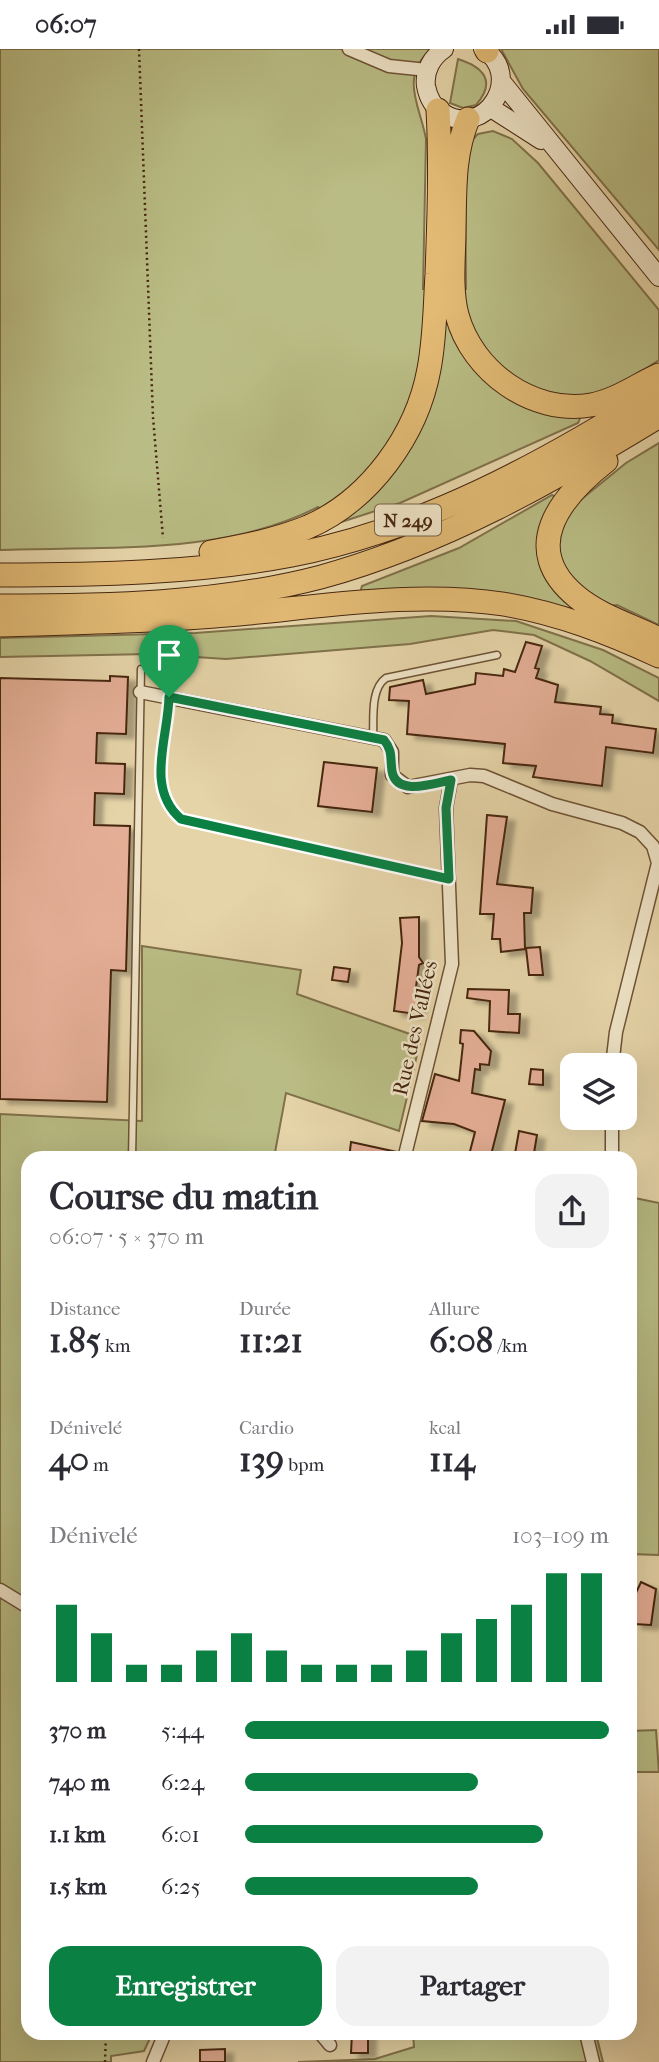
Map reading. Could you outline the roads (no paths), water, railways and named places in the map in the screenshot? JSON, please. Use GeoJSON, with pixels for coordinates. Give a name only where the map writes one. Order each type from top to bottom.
{"type":"FeatureCollection","features":[{"type":"Feature","properties":{"kind":"highway"},"geometry":{"type":"LineString","coordinates":[[131,570],[154,557],[211,552],[258,543],[310,526],[354,497],[390,459],[416,414],[429,371],[434,341],[442,171],[438,110]]}},
{"type":"Feature","properties":{"kind":"highway"},"geometry":{"type":"LineString","coordinates":[[468,119],[456,156],[454,295],[462,330],[471,349],[485,366],[515,390],[552,404],[590,405],[607,401],[659,375]]}},
{"type":"Feature","properties":{"kind":"highway","name":"N 249"},"geometry":{"type":"LineString","coordinates":[[0,575],[190,568],[293,555],[386,527],[510,478],[659,391]]}},
{"type":"Feature","properties":{"kind":"highway","name":"N 249"},"geometry":{"type":"LineString","coordinates":[[0,606],[183,599],[239,593],[320,577],[459,528],[521,498],[659,416]]}},
{"type":"Feature","properties":{"kind":"highway"},"geometry":{"type":"LineString","coordinates":[[659,427],[610,458],[575,488],[554,518],[548,545],[557,574],[578,598],[659,639]]}},
{"type":"Feature","properties":{"kind":"highway"},"geometry":{"type":"LineString","coordinates":[[0,625],[199,617],[371,603],[454,600],[504,604],[567,618],[659,656]]}},
{"type":"Feature","properties":{"kind":"main road"},"geometry":{"type":"LineString","coordinates":[[444,49],[432,61],[427,71],[427,92],[438,110],[447,116],[468,119],[491,108],[497,99],[501,81],[499,67],[486,50]]}},
{"type":"Feature","properties":{"kind":"main road"},"geometry":{"type":"LineString","coordinates":[[501,81],[659,277]]}},
{"type":"Feature","properties":{"kind":"main road"},"geometry":{"type":"LineString","coordinates":[[491,108],[551,146]]}},
{"type":"Feature","properties":{"kind":"street"},"geometry":{"type":"LineString","coordinates":[[349,49],[389,66],[427,71]]}},
{"type":"Feature","properties":{"kind":"street"},"geometry":{"type":"LineString","coordinates":[[140,692],[384,740],[389,746],[393,775],[398,782],[408,786],[421,786],[470,775],[484,776],[552,804],[622,823],[640,832],[653,846],[658,863],[616,1032],[614,1053]]}},
{"type":"Feature","properties":{"kind":"street","name":"Rue des Vallées"},"geometry":{"type":"LineString","coordinates":[[406,1151],[452,964],[446,808],[451,780]]}},
{"type":"Feature","properties":{"kind":"street"},"geometry":{"type":"LineString","coordinates":[[612,1130],[612,1151]]}},
{"type":"Feature","properties":{"kind":"street"},"geometry":{"type":"LineString","coordinates":[[0,1591],[21,1603]]}},
{"type":"Feature","properties":{"kind":"street"},"geometry":{"type":"LineString","coordinates":[[153,2062],[163,2040]]}},
{"type":"Feature","properties":{"kind":"street"},"geometry":{"type":"LineString","coordinates":[[326,2040],[330,2045]]}},
{"type":"Feature","properties":{"kind":"street"},"geometry":{"type":"LineString","coordinates":[[588,2040],[593,2062]]}},
{"type":"Feature","properties":{"kind":"lane"},"geometry":{"type":"LineString","coordinates":[[373,737],[379,682],[386,678],[497,655]]}},
{"type":"Feature","properties":{"kind":"lane"},"geometry":{"type":"LineString","coordinates":[[132,1151],[141,669]]}}]}
